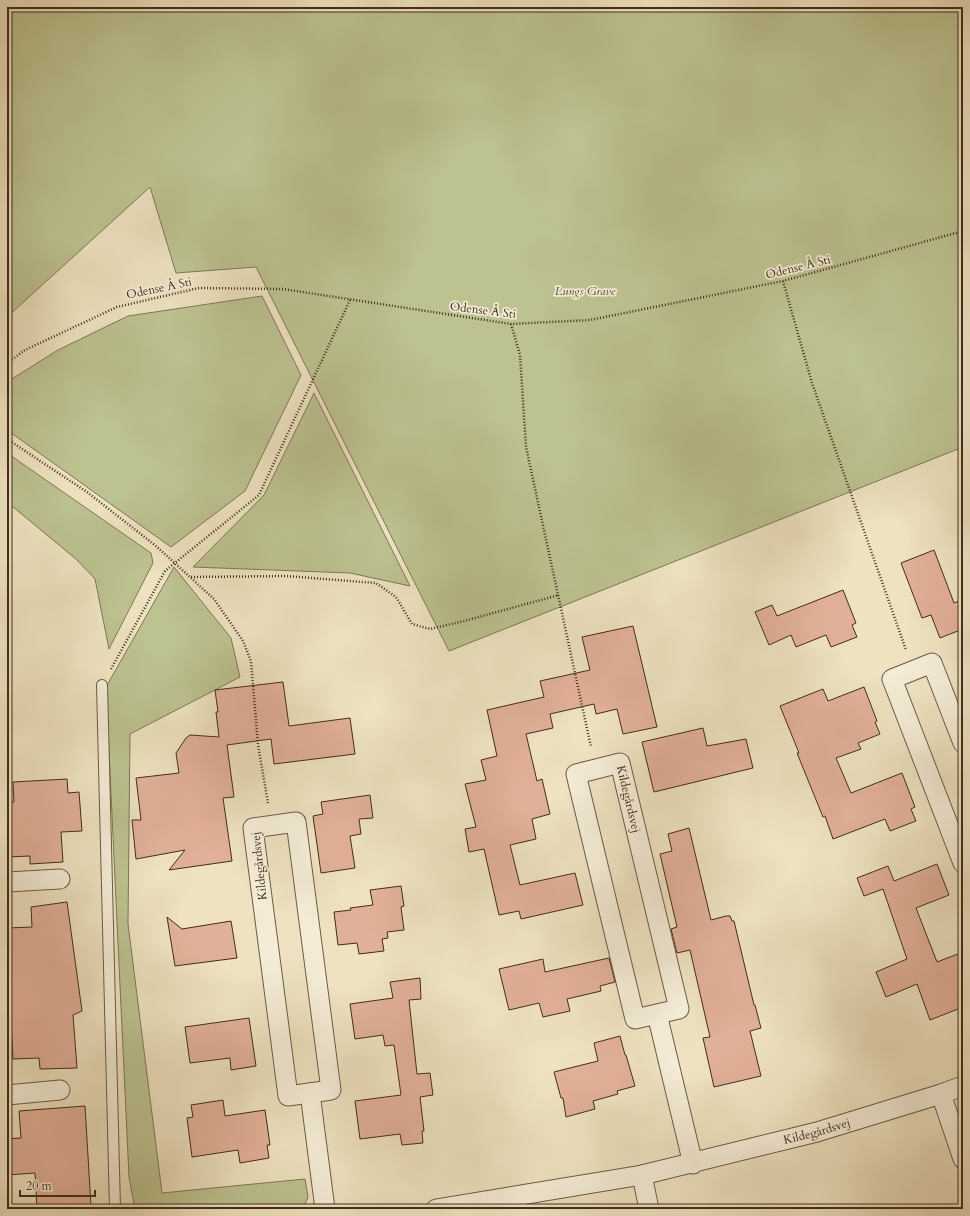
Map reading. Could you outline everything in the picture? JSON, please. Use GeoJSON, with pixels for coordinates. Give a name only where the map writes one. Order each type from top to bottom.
{"type":"FeatureCollection","features":[{"type":"Feature","properties":{"kind":"street"},"geometry":{"type":"LineString","coordinates":[[963,742],[932,663],[892,679],[963,862]]}},
{"type":"Feature","properties":{"kind":"street","name":"Kildegårdsvej"},"geometry":{"type":"LineString","coordinates":[[620,763],[679,1009],[656,1014],[635,1019],[576,774],[620,763]]}},
{"type":"Feature","properties":{"kind":"street","name":"Kildegårdsvej"},"geometry":{"type":"LineString","coordinates":[[296,822],[332,1090],[310,1093],[288,1096],[253,828],[296,822]]}},
{"type":"Feature","properties":{"kind":"street"},"geometry":{"type":"LineString","coordinates":[[7,882],[60,879]]}},
{"type":"Feature","properties":{"kind":"street"},"geometry":{"type":"LineString","coordinates":[[656,1014],[692,1164]]}},
{"type":"Feature","properties":{"kind":"street","name":"Kildegårdsvej"},"geometry":{"type":"LineString","coordinates":[[436,1209],[642,1176],[817,1132],[963,1086]]}},
{"type":"Feature","properties":{"kind":"street"},"geometry":{"type":"LineString","coordinates":[[7,1095],[60,1090]]}},
{"type":"Feature","properties":{"kind":"street"},"geometry":{"type":"LineString","coordinates":[[310,1093],[325,1209]]}},
{"type":"Feature","properties":{"kind":"street"},"geometry":{"type":"LineString","coordinates":[[940,1094],[963,1159]]}},
{"type":"Feature","properties":{"kind":"street"},"geometry":{"type":"LineString","coordinates":[[642,1176],[649,1209]]}},
{"type":"Feature","properties":{"kind":"lane"},"geometry":{"type":"LineString","coordinates":[[102,685],[115,1209]]}},
{"type":"Feature","properties":{"kind":"path","name":"Odense Å Sti"},"geometry":{"type":"LineString","coordinates":[[7,363],[25,350],[117,306],[199,288],[283,289],[511,324],[590,320],[783,281],[963,230]]}},
{"type":"Feature","properties":{"kind":"path"},"geometry":{"type":"LineString","coordinates":[[783,281],[812,383],[913,670]]}},
{"type":"Feature","properties":{"kind":"path"},"geometry":{"type":"LineString","coordinates":[[102,685],[165,571],[259,494],[350,300]]}},
{"type":"Feature","properties":{"kind":"path"},"geometry":{"type":"LineString","coordinates":[[511,324],[520,355],[526,447],[596,769]]}},
{"type":"Feature","properties":{"kind":"path"},"geometry":{"type":"LineString","coordinates":[[7,439],[87,492],[156,546],[214,599],[243,641],[251,661],[258,745],[272,825]]}},
{"type":"Feature","properties":{"kind":"path"},"geometry":{"type":"LineString","coordinates":[[191,578],[286,576],[376,583],[396,597],[412,624],[430,629],[559,595]]}},
{"type":"Feature","properties":{"kind":"green space","name":"Lungs Grave"},"geometry":{"type":"Polygon","coordinates":[[[7,7],[963,7],[963,447],[449,651],[256,267],[176,273],[150,187],[7,317],[7,7]]]}},
{"type":"Feature","properties":{"kind":"green space"},"geometry":{"type":"Polygon","coordinates":[[[262,296],[301,375],[245,491],[171,547],[7,430],[7,382],[58,350],[128,316],[262,296]]]}},
{"type":"Feature","properties":{"kind":"green space"},"geometry":{"type":"Polygon","coordinates":[[[314,393],[410,586],[350,573],[193,567],[264,495],[314,393]]]}},
{"type":"Feature","properties":{"kind":"green space"},"geometry":{"type":"Polygon","coordinates":[[[7,453],[151,553],[153,563],[109,649],[95,579],[76,559],[7,502],[7,453]]]}},
{"type":"Feature","properties":{"kind":"green space"},"geometry":{"type":"Polygon","coordinates":[[[174,567],[231,638],[240,677],[130,734],[128,924],[162,1193],[305,1179],[308,1197],[303,1209],[135,1209],[129,1177],[106,687],[174,567]]]}},
{"type":"Feature","properties":{"kind":"building"},"geometry":{"type":"Polygon","coordinates":[[[934,550],[954,603],[959,601],[963,612],[963,629],[940,638],[931,615],[922,618],[901,563],[934,550]]]}},
{"type":"Feature","properties":{"kind":"building"},"geometry":{"type":"Polygon","coordinates":[[[843,590],[856,623],[852,625],[857,637],[831,647],[826,635],[796,647],[791,635],[769,645],[755,612],[772,605],[777,616],[843,590]]]}},
{"type":"Feature","properties":{"kind":"building"},"geometry":{"type":"Polygon","coordinates":[[[633,626],[657,727],[623,734],[617,709],[596,714],[594,704],[550,714],[553,728],[526,734],[537,781],[542,779],[550,814],[532,819],[536,839],[510,845],[520,885],[575,873],[583,905],[521,919],[519,911],[499,915],[484,849],[469,852],[465,829],[476,827],[465,784],[486,780],[481,760],[497,756],[487,710],[544,697],[540,681],[590,670],[582,637],[633,626]]]}},
{"type":"Feature","properties":{"kind":"building"},"geometry":{"type":"Polygon","coordinates":[[[283,682],[289,726],[350,718],[355,754],[274,764],[271,739],[227,745],[234,797],[223,798],[232,861],[169,870],[185,850],[136,859],[132,820],[141,820],[136,778],[179,773],[176,753],[186,738],[190,735],[219,737],[215,690],[283,682]]]}},
{"type":"Feature","properties":{"kind":"building"},"geometry":{"type":"Polygon","coordinates":[[[864,687],[877,721],[875,722],[880,734],[858,743],[861,749],[836,758],[851,793],[902,773],[915,807],[911,809],[916,821],[890,831],[885,819],[833,839],[825,816],[823,817],[797,753],[799,753],[780,706],[823,689],[828,701],[864,687]]]}},
{"type":"Feature","properties":{"kind":"building"},"geometry":{"type":"Polygon","coordinates":[[[703,728],[707,746],[746,739],[753,768],[654,792],[642,742],[703,728]]]}},
{"type":"Feature","properties":{"kind":"building"},"geometry":{"type":"Polygon","coordinates":[[[67,779],[68,793],[79,792],[82,831],[61,832],[63,862],[30,864],[30,856],[7,857],[7,802],[14,802],[13,782],[67,779]]]}},
{"type":"Feature","properties":{"kind":"building"},"geometry":{"type":"Polygon","coordinates":[[[370,795],[373,818],[359,819],[361,834],[350,836],[355,868],[321,873],[313,816],[323,814],[321,802],[370,795]]]}},
{"type":"Feature","properties":{"kind":"building"},"geometry":{"type":"Polygon","coordinates":[[[689,828],[711,920],[730,916],[732,921],[734,921],[761,1028],[750,1031],[761,1076],[714,1087],[703,1038],[710,1037],[690,950],[677,953],[671,929],[677,927],[660,854],[672,851],[668,834],[689,828]]]}},
{"type":"Feature","properties":{"kind":"building"},"geometry":{"type":"Polygon","coordinates":[[[937,864],[949,895],[916,908],[937,962],[963,952],[963,1007],[930,1020],[917,984],[886,997],[876,972],[907,959],[883,889],[864,896],[857,878],[888,866],[894,881],[937,864]]]}},
{"type":"Feature","properties":{"kind":"building"},"geometry":{"type":"Polygon","coordinates":[[[401,886],[404,906],[401,907],[404,930],[387,932],[388,938],[382,939],[384,951],[359,954],[357,943],[338,945],[334,912],[373,905],[370,890],[401,886]]]}},
{"type":"Feature","properties":{"kind":"building"},"geometry":{"type":"Polygon","coordinates":[[[67,902],[82,1011],[73,1015],[77,1068],[40,1069],[39,1058],[13,1059],[7,928],[32,927],[31,907],[67,902]]]}},
{"type":"Feature","properties":{"kind":"building"},"geometry":{"type":"Polygon","coordinates":[[[167,917],[182,929],[231,921],[237,958],[175,966],[167,917]]]}},
{"type":"Feature","properties":{"kind":"building"},"geometry":{"type":"Polygon","coordinates":[[[609,958],[615,982],[600,986],[601,991],[567,999],[570,1011],[543,1017],[539,1003],[509,1010],[499,969],[543,959],[545,972],[609,958]]]}},
{"type":"Feature","properties":{"kind":"building"},"geometry":{"type":"Polygon","coordinates":[[[420,978],[421,999],[409,1000],[417,1074],[430,1073],[433,1095],[420,1097],[424,1131],[422,1131],[423,1143],[402,1145],[400,1134],[360,1139],[355,1101],[401,1095],[394,1045],[385,1046],[383,1035],[355,1039],[350,1004],[393,998],[390,982],[420,978]]]}},
{"type":"Feature","properties":{"kind":"building"},"geometry":{"type":"Polygon","coordinates":[[[249,1018],[256,1066],[231,1070],[230,1058],[190,1063],[185,1027],[249,1018]]]}},
{"type":"Feature","properties":{"kind":"building"},"geometry":{"type":"Polygon","coordinates":[[[620,1036],[635,1086],[617,1091],[618,1094],[593,1101],[595,1109],[566,1117],[563,1098],[561,1098],[554,1072],[598,1061],[594,1043],[620,1036]]]}},
{"type":"Feature","properties":{"kind":"building"},"geometry":{"type":"Polygon","coordinates":[[[223,1100],[225,1116],[265,1110],[270,1145],[267,1145],[269,1158],[240,1163],[238,1150],[192,1157],[187,1118],[193,1117],[191,1105],[223,1100]]]}},
{"type":"Feature","properties":{"kind":"building"},"geometry":{"type":"Polygon","coordinates":[[[85,1106],[91,1206],[37,1209],[35,1173],[7,1175],[7,1139],[21,1138],[19,1111],[85,1106]]]}}]}
